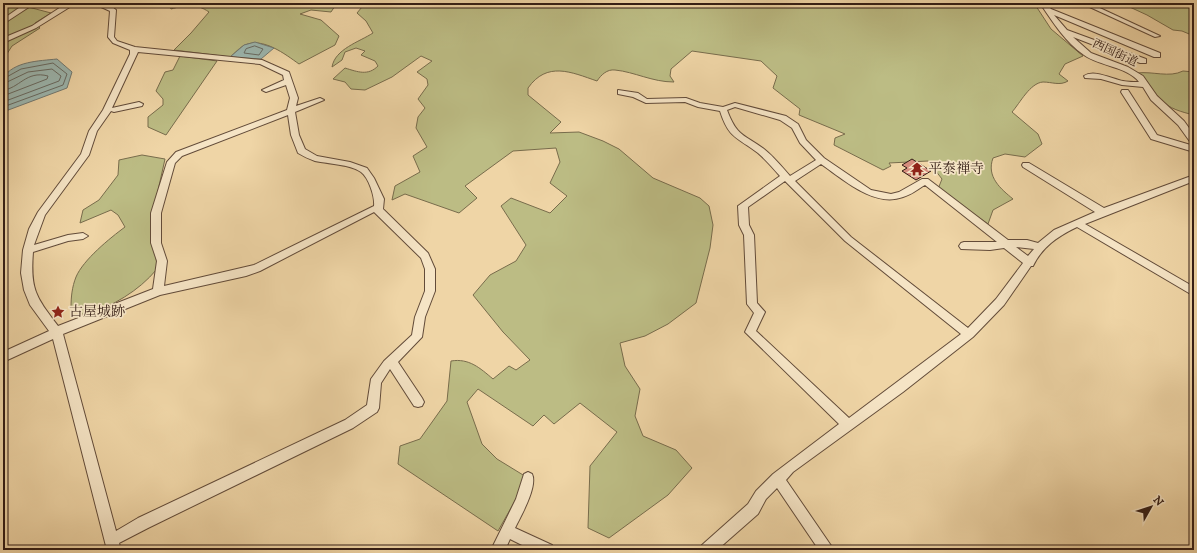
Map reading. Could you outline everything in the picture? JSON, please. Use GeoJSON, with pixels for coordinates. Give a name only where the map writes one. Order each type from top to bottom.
{"type":"FeatureCollection","features":[{"type":"Feature","properties":{"kind":"street"},"geometry":{"type":"LineString","coordinates":[[3,22],[30,3],[49,3]]}},
{"type":"Feature","properties":{"kind":"street"},"geometry":{"type":"LineString","coordinates":[[3,41],[34,27],[72,3],[99,4],[113,10],[111,37],[116,42],[134,49],[262,62],[286,74],[294,98],[291,111],[295,135],[301,151],[315,158],[350,165],[364,170],[370,178],[379,199],[378,210]]}},
{"type":"Feature","properties":{"kind":"street","name":"西国街道"},"geometry":{"type":"LineString","coordinates":[[1043,3],[1080,49],[1088,55],[1134,74],[1145,85],[1154,98],[1181,123],[1194,141]]}},
{"type":"Feature","properties":{"kind":"street"},"geometry":{"type":"LineString","coordinates":[[1084,3],[1136,37],[1157,55]]}},
{"type":"Feature","properties":{"kind":"street"},"geometry":{"type":"LineString","coordinates":[[1049,12],[1136,37],[1156,36]]}},
{"type":"Feature","properties":{"kind":"street"},"geometry":{"type":"LineString","coordinates":[[1065,32],[1143,61]]}},
{"type":"Feature","properties":{"kind":"street"},"geometry":{"type":"LineString","coordinates":[[3,357],[57,333],[158,291],[252,270],[373,209],[378,210],[425,256],[430,269],[430,291],[420,317],[417,337],[391,361],[375,382],[373,408],[349,424],[143,523],[113,545],[57,333],[34,302],[29,290],[26,272],[28,250],[34,229],[42,214],[85,155],[93,131],[111,109],[134,54],[134,49]]}},
{"type":"Feature","properties":{"kind":"street"},"geometry":{"type":"LineString","coordinates":[[1088,76],[1102,77],[1122,83],[1145,85]]}},
{"type":"Feature","properties":{"kind":"street"},"geometry":{"type":"LineString","coordinates":[[266,90],[288,81]]}},
{"type":"Feature","properties":{"kind":"street"},"geometry":{"type":"LineString","coordinates":[[621,92],[635,95],[646,101],[686,100],[698,105],[723,109],[735,105],[790,121],[795,126],[811,151],[821,160],[863,190],[891,197],[901,195],[925,181],[1030,264]]}},
{"type":"Feature","properties":{"kind":"street"},"geometry":{"type":"LineString","coordinates":[[1125,92],[1154,137],[1194,149]]}},
{"type":"Feature","properties":{"kind":"street"},"geometry":{"type":"LineString","coordinates":[[158,291],[162,261],[156,243],[156,213],[171,162],[179,154],[320,100]]}},
{"type":"Feature","properties":{"kind":"street"},"geometry":{"type":"LineString","coordinates":[[111,109],[140,104]]}},
{"type":"Feature","properties":{"kind":"street"},"geometry":{"type":"LineString","coordinates":[[111,109],[123,116]]}},
{"type":"Feature","properties":{"kind":"street"},"geometry":{"type":"LineString","coordinates":[[723,109],[730,126],[739,137],[762,152],[848,239],[969,334]]}},
{"type":"Feature","properties":{"kind":"street"},"geometry":{"type":"LineString","coordinates":[[821,160],[788,178],[743,206],[744,225],[749,235],[752,304],[760,312],[750,332],[848,425]]}},
{"type":"Feature","properties":{"kind":"street"},"geometry":{"type":"LineString","coordinates":[[1026,165],[1103,212]]}},
{"type":"Feature","properties":{"kind":"street"},"geometry":{"type":"LineString","coordinates":[[707,550],[753,509],[761,495],[777,478],[969,334],[1000,302],[1030,264],[1040,247],[1057,232],[1103,212],[1194,178]]}},
{"type":"Feature","properties":{"kind":"street"},"geometry":{"type":"LineString","coordinates":[[1077,223],[1194,292]]}},
{"type":"Feature","properties":{"kind":"street"},"geometry":{"type":"LineString","coordinates":[[28,250],[82,236]]}},
{"type":"Feature","properties":{"kind":"street"},"geometry":{"type":"LineString","coordinates":[[964,246],[1029,243],[1040,247]]}},
{"type":"Feature","properties":{"kind":"street"},"geometry":{"type":"LineString","coordinates":[[391,361],[418,402]]}},
{"type":"Feature","properties":{"kind":"street"},"geometry":{"type":"LineString","coordinates":[[498,550],[522,500],[528,478]]}},
{"type":"Feature","properties":{"kind":"street"},"geometry":{"type":"LineString","coordinates":[[777,478],[827,550]]}},
{"type":"Feature","properties":{"kind":"street"},"geometry":{"type":"LineString","coordinates":[[507,531],[547,550]]}},
{"type":"Feature","properties":{"kind":"green space"},"geometry":{"type":"Polygon","coordinates":[[[3,3],[13,3],[51,13],[35,23],[40,28],[12,46],[3,60],[3,3]]]}},
{"type":"Feature","properties":{"kind":"green space"},"geometry":{"type":"Polygon","coordinates":[[[177,3],[337,3],[331,12],[311,10],[300,14],[321,20],[339,36],[335,45],[299,64],[274,48],[259,43],[245,45],[230,57],[174,50],[209,12],[195,6],[171,9],[170,7],[177,3]]]}},
{"type":"Feature","properties":{"kind":"green space"},"geometry":{"type":"Polygon","coordinates":[[[361,3],[1034,3],[1051,29],[1083,56],[1065,64],[1059,74],[1068,81],[1059,84],[1043,82],[1038,83],[1026,94],[1012,112],[1038,134],[1042,144],[1025,157],[1005,154],[993,158],[991,171],[993,177],[1000,187],[1013,199],[993,210],[988,224],[938,189],[942,179],[928,161],[889,163],[891,166],[883,170],[834,145],[835,138],[845,134],[799,115],[800,109],[773,88],[777,76],[761,61],[692,51],[671,69],[670,76],[674,82],[666,82],[612,70],[604,73],[597,81],[578,74],[560,71],[543,74],[535,80],[528,88],[528,95],[561,122],[550,133],[579,132],[619,149],[653,178],[700,198],[709,206],[713,225],[710,248],[696,303],[668,324],[645,336],[620,343],[625,366],[640,389],[635,416],[643,436],[676,450],[692,468],[668,495],[609,538],[588,528],[590,466],[617,432],[580,403],[554,424],[544,415],[533,426],[478,389],[467,402],[482,444],[497,459],[528,478],[498,531],[398,464],[400,446],[420,439],[447,401],[451,361],[457,360],[469,362],[493,379],[509,366],[516,370],[530,360],[503,332],[473,295],[490,275],[516,261],[526,245],[501,206],[511,198],[550,213],[567,196],[550,183],[560,162],[556,148],[513,151],[465,186],[477,198],[459,213],[405,194],[392,200],[395,186],[420,172],[413,156],[427,147],[416,128],[418,117],[425,108],[418,99],[428,85],[427,79],[417,72],[432,61],[421,56],[392,77],[365,90],[351,89],[345,82],[333,79],[345,68],[359,72],[367,72],[378,66],[375,61],[361,55],[365,51],[356,48],[345,52],[342,60],[332,67],[338,55],[348,47],[373,33],[366,21],[357,13],[362,7],[361,3]]]}},
{"type":"Feature","properties":{"kind":"green space"},"geometry":{"type":"Polygon","coordinates":[[[1121,3],[1194,3],[1194,36],[1182,31],[1173,30],[1147,15],[1121,3]]]}},
{"type":"Feature","properties":{"kind":"green space"},"geometry":{"type":"Polygon","coordinates":[[[180,56],[217,61],[166,135],[148,127],[148,117],[163,105],[163,99],[156,91],[165,72],[173,70],[180,56]]]}},
{"type":"Feature","properties":{"kind":"green space"},"geometry":{"type":"Polygon","coordinates":[[[1183,71],[1194,72],[1194,115],[1167,105],[1160,99],[1150,85],[1137,73],[1172,74],[1183,71]]]}},
{"type":"Feature","properties":{"kind":"green space"},"geometry":{"type":"Polygon","coordinates":[[[142,155],[165,159],[153,213],[157,269],[142,284],[124,297],[86,316],[71,308],[72,292],[76,277],[84,264],[105,243],[125,227],[118,215],[111,210],[80,223],[83,210],[99,200],[118,175],[119,160],[142,155]]]}},
{"type":"Feature","properties":{"kind":"water"},"geometry":{"type":"Polygon","coordinates":[[[255,42],[274,48],[261,59],[230,57],[244,45],[255,42]]]}},
{"type":"Feature","properties":{"kind":"water"},"geometry":{"type":"Polygon","coordinates":[[[57,59],[72,72],[67,88],[3,112],[3,78],[8,72],[27,63],[57,59]]]}},
{"type":"Feature","properties":{"kind":"building","name":"平泰禅寺"},"geometry":{"type":"Polygon","coordinates":[[[912,159],[931,171],[916,180],[902,171],[907,168],[902,165],[912,159]]]}},
{"type":"Feature","properties":{"kind":"place","name":"平泰禅寺"},"geometry":{"type":"Point","coordinates":[917,169]}},
{"type":"Feature","properties":{"kind":"place","name":"古屋城跡"},"geometry":{"type":"Point","coordinates":[58,312]}}]}
